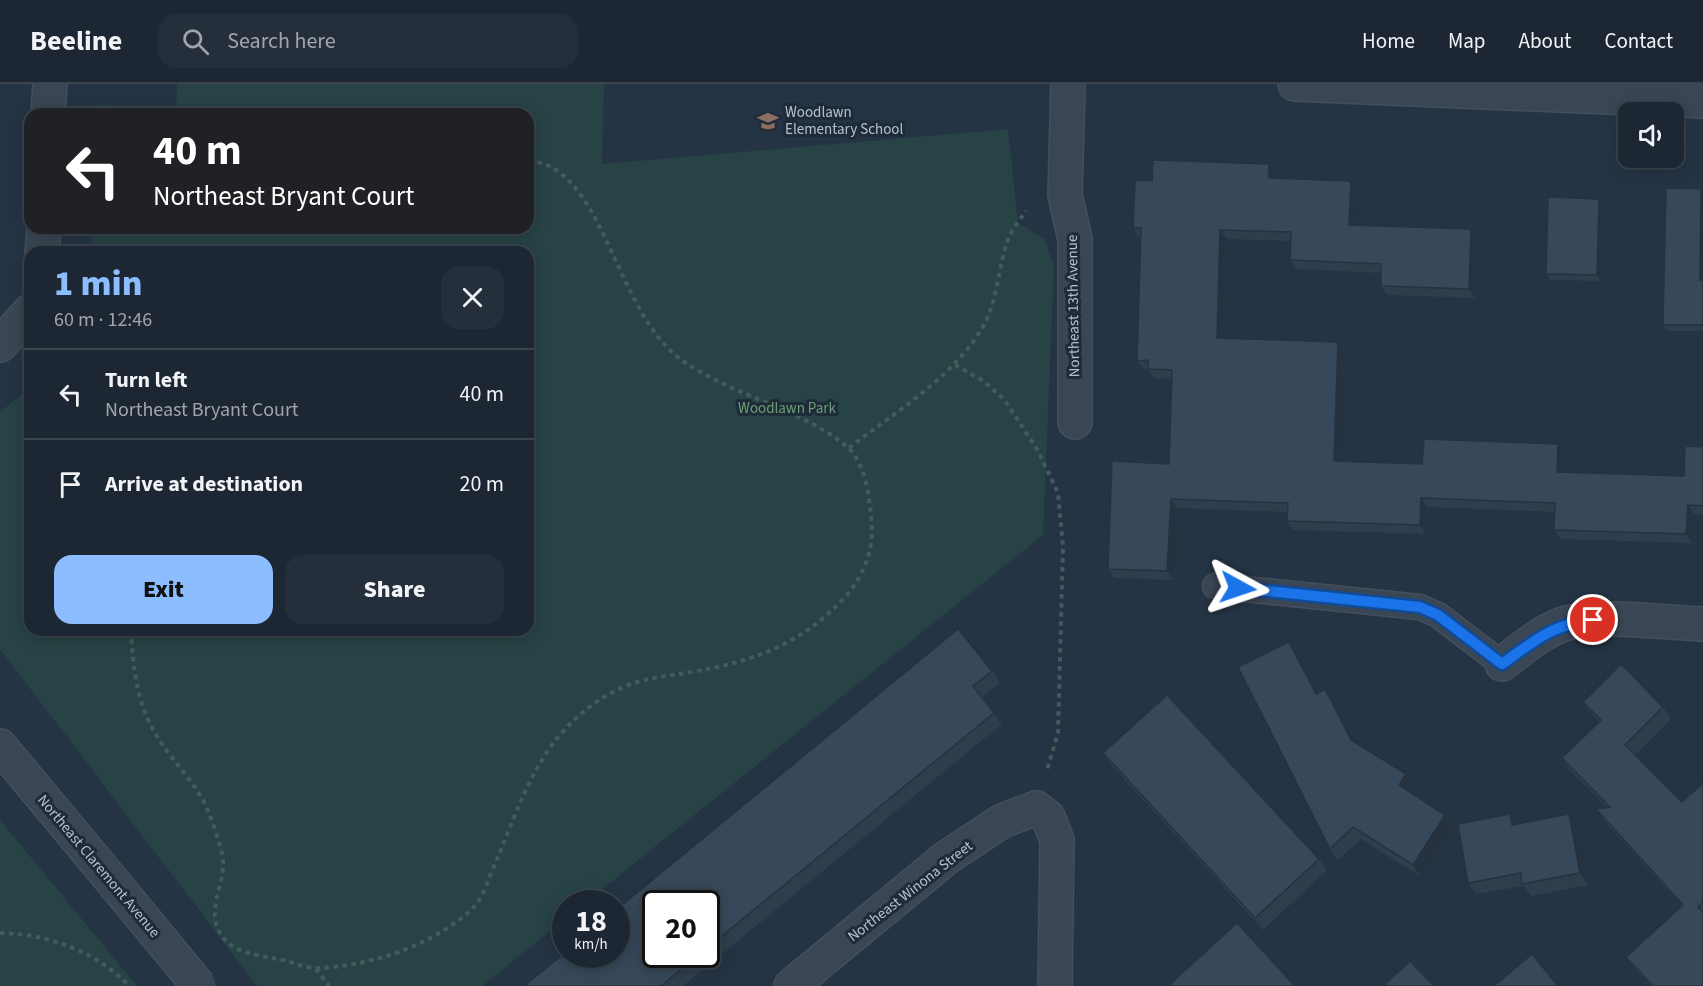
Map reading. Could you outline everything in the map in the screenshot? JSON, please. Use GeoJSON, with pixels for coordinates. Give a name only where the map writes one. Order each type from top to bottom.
{"type":"FeatureCollection","features":[{"type":"Feature","properties":{"kind":"street"},"geometry":{"type":"LineString","coordinates":[[48,108],[50,84]]}},
{"type":"Feature","properties":{"kind":"street","name":"Northeast 13th Avenue"},"geometry":{"type":"LineString","coordinates":[[1068,84],[1065,195],[1075,239],[1075,422]]}},
{"type":"Feature","properties":{"kind":"street"},"geometry":{"type":"LineString","coordinates":[[1295,84],[1703,101]]}},
{"type":"Feature","properties":{"kind":"street"},"geometry":{"type":"LineString","coordinates":[[0,345],[24,319]]}},
{"type":"Feature","properties":{"kind":"street"},"geometry":{"type":"LineString","coordinates":[[1502,664],[1565,623],[1593,620],[1703,624]]}},
{"type":"Feature","properties":{"kind":"street","name":"Northeast Claremont Avenue"},"geometry":{"type":"LineString","coordinates":[[0,746],[198,986]]}},
{"type":"Feature","properties":{"kind":"street"},"geometry":{"type":"LineString","coordinates":[[1036,808],[1048,818],[1057,840],[1055,986]]}},
{"type":"Feature","properties":{"kind":"street","name":"Northeast Winona Street"},"geometry":{"type":"LineString","coordinates":[[791,986],[946,858],[1002,821],[1036,808]]}},
{"type":"Feature","properties":{"kind":"lane"},"geometry":{"type":"LineString","coordinates":[[1215,586],[1420,607],[1438,615],[1502,664]]}},
{"type":"Feature","properties":{"kind":"path"},"geometry":{"type":"LineString","coordinates":[[131,636],[133,664],[142,705],[156,734],[204,802],[223,859],[214,915],[218,930],[226,941],[241,951],[316,969],[411,949],[435,937],[477,905],[534,772],[549,748],[593,704],[617,690],[651,677],[712,668],[762,655],[795,640],[827,617],[855,586],[870,554],[873,527],[868,490],[860,466],[849,448],[813,425],[720,384],[678,358],[652,327],[625,285],[586,202],[553,168],[534,161]]}},
{"type":"Feature","properties":{"kind":"path"},"geometry":{"type":"LineString","coordinates":[[849,448],[955,365],[987,320],[1011,231],[1026,210],[1065,195]]}},
{"type":"Feature","properties":{"kind":"path"},"geometry":{"type":"LineString","coordinates":[[955,365],[982,380],[1003,398],[1037,449],[1058,493],[1063,547],[1058,733],[1036,808]]}},
{"type":"Feature","properties":{"kind":"path"},"geometry":{"type":"LineString","coordinates":[[0,933],[50,940],[80,951],[102,962],[129,986]]}},
{"type":"Feature","properties":{"kind":"path"},"geometry":{"type":"LineString","coordinates":[[316,969],[329,986]]}},
{"type":"Feature","properties":{"kind":"green space","name":"Woodlawn Park"},"geometry":{"type":"Polygon","coordinates":[[[177,84],[604,84],[602,164],[1008,129],[1018,223],[1045,239],[1054,267],[1043,535],[601,890],[552,890],[552,929],[482,986],[257,986],[0,649],[0,412],[24,393],[24,636],[534,636],[534,246],[91,246],[92,234],[534,234],[534,108],[176,108],[177,84]]]}},
{"type":"Feature","properties":{"kind":"green space","name":"Woodlawn Park"},"geometry":{"type":"Polygon","coordinates":[[[96,105],[176,108],[96,108],[96,105]]]}},
{"type":"Feature","properties":{"kind":"green space"},"geometry":{"type":"Polygon","coordinates":[[[0,820],[137,986],[0,986],[0,820]]]}},
{"type":"Feature","properties":{"kind":"building"},"geometry":{"type":"Polygon","coordinates":[[[1153,160],[1269,164],[1269,178],[1351,181],[1349,225],[1471,229],[1469,289],[1381,286],[1381,264],[1290,260],[1291,232],[1220,230],[1217,338],[1338,342],[1334,461],[1422,464],[1424,439],[1558,444],[1557,472],[1684,476],[1685,446],[1703,447],[1703,506],[1688,505],[1686,534],[1554,530],[1555,503],[1421,498],[1420,525],[1287,521],[1288,503],[1171,499],[1167,571],[1108,569],[1112,461],[1169,464],[1172,370],[1148,369],[1148,360],[1137,361],[1141,228],[1133,228],[1135,180],[1152,181],[1153,160]]]}},
{"type":"Feature","properties":{"kind":"building"},"geometry":{"type":"Polygon","coordinates":[[[1666,188],[1701,189],[1700,280],[1703,281],[1703,325],[1663,325],[1666,188]]]}},
{"type":"Feature","properties":{"kind":"building"},"geometry":{"type":"Polygon","coordinates":[[[1548,197],[1599,199],[1597,275],[1546,274],[1548,197]]]}},
{"type":"Feature","properties":{"kind":"building"},"geometry":{"type":"Polygon","coordinates":[[[958,629],[992,671],[973,686],[994,713],[720,938],[720,890],[642,890],[642,968],[683,968],[661,986],[524,986],[552,963],[552,968],[630,968],[630,898],[958,629]]]}},
{"type":"Feature","properties":{"kind":"building"},"geometry":{"type":"Polygon","coordinates":[[[1289,642],[1316,694],[1325,689],[1351,740],[1406,774],[1399,785],[1445,815],[1413,865],[1353,827],[1330,849],[1238,667],[1289,642]]]}},
{"type":"Feature","properties":{"kind":"building"},"geometry":{"type":"Polygon","coordinates":[[[1621,664],[1663,707],[1625,745],[1682,802],[1703,783],[1703,902],[1698,907],[1703,912],[1703,986],[1653,986],[1626,957],[1683,905],[1596,809],[1610,807],[1562,758],[1601,720],[1583,702],[1621,664]]]}},
{"type":"Feature","properties":{"kind":"building"},"geometry":{"type":"Polygon","coordinates":[[[1167,695],[1319,859],[1255,918],[1103,753],[1167,695]]]}},
{"type":"Feature","properties":{"kind":"building"},"geometry":{"type":"Polygon","coordinates":[[[1510,814],[1512,825],[1569,814],[1580,873],[1522,884],[1521,873],[1468,883],[1458,824],[1510,814]]]}},
{"type":"Feature","properties":{"kind":"building"},"geometry":{"type":"Polygon","coordinates":[[[1237,923],[1295,986],[1168,986],[1237,923]]]}},
{"type":"Feature","properties":{"kind":"building"},"geometry":{"type":"Polygon","coordinates":[[[1532,954],[1558,986],[1494,986],[1532,954]]]}},
{"type":"Feature","properties":{"kind":"building"},"geometry":{"type":"Polygon","coordinates":[[[1410,961],[1434,986],[1383,986],[1410,961]]]}},
{"type":"Feature","properties":{"kind":"place","name":"Woodlawn Elementary School"},"geometry":{"type":"Point","coordinates":[768,121]}},
{"type":"Feature","properties":{"kind":"route"},"geometry":{"type":"LineString","coordinates":[[1238,588],[1420,607],[1438,615],[1502,664],[1565,623],[1593,620]]}}]}
